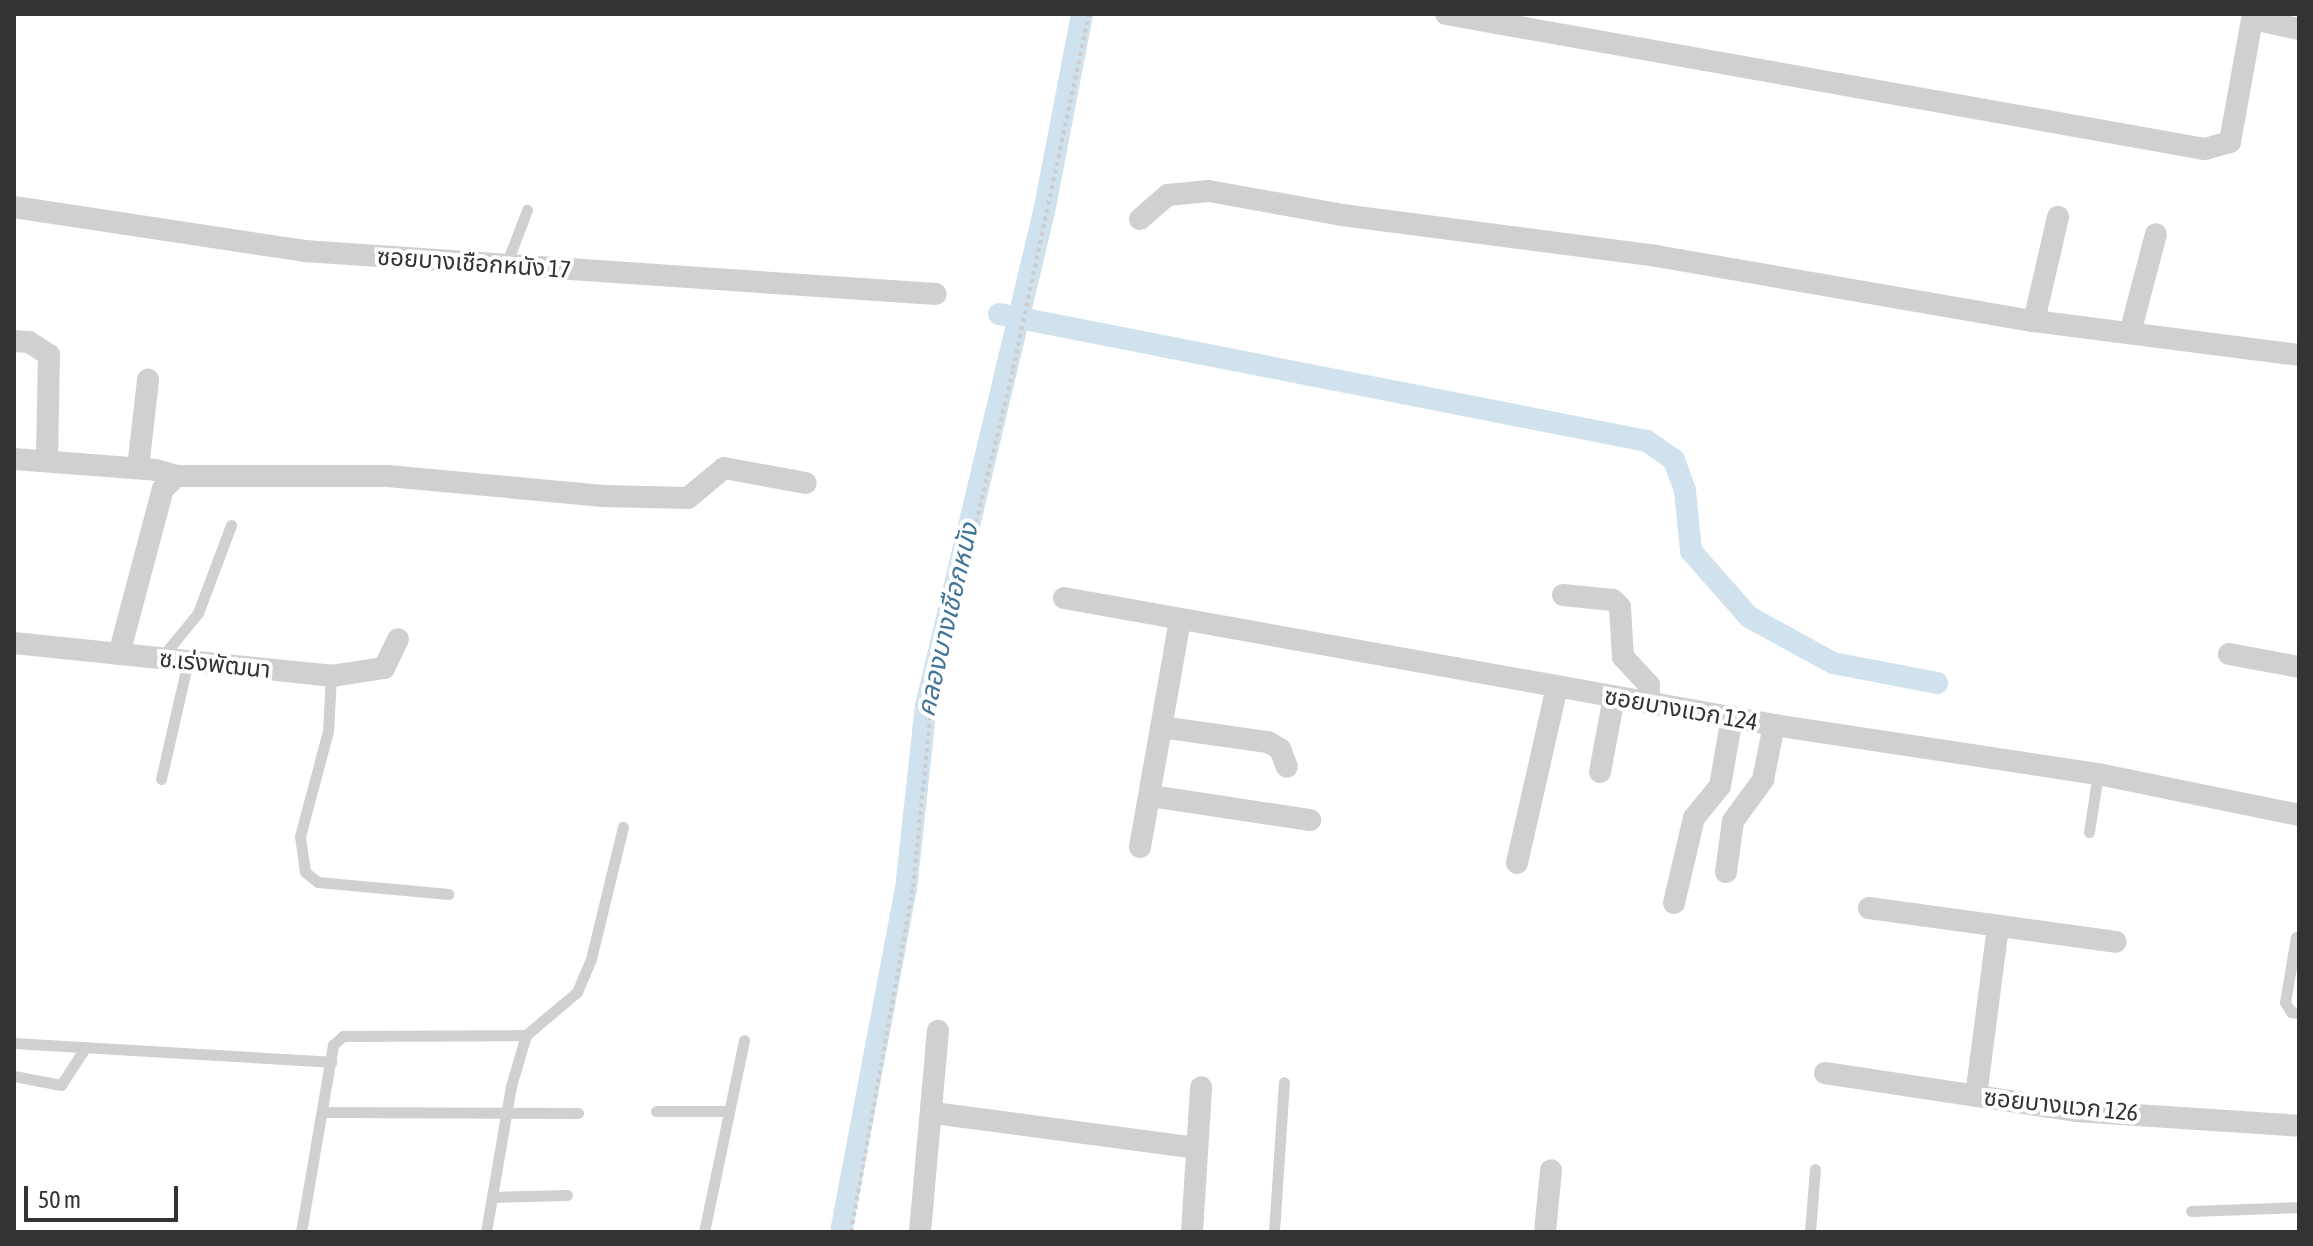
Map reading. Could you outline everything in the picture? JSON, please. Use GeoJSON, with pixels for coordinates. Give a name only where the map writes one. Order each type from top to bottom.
{"type":"FeatureCollection","features":[{"type":"Feature","properties":{"kind":"street"},"geometry":{"type":"LineString","coordinates":[[1446,14],[2205,149],[2230,142],[2253,17],[2299,29]]}},
{"type":"Feature","properties":{"kind":"street"},"geometry":{"type":"LineString","coordinates":[[1140,219],[1168,195],[1209,191],[1342,215],[1656,256],[2034,321],[2299,355]]}},
{"type":"Feature","properties":{"kind":"street","name":"ซอยบางเชือกหนัง 17"},"geometry":{"type":"LineString","coordinates":[[14,207],[305,251],[936,294]]}},
{"type":"Feature","properties":{"kind":"street"},"geometry":{"type":"LineString","coordinates":[[2034,321],[2058,217]]}},
{"type":"Feature","properties":{"kind":"street"},"geometry":{"type":"LineString","coordinates":[[2130,333],[2156,234]]}},
{"type":"Feature","properties":{"kind":"street"},"geometry":{"type":"LineString","coordinates":[[14,341],[29,342],[49,355],[47,461]]}},
{"type":"Feature","properties":{"kind":"street"},"geometry":{"type":"LineString","coordinates":[[138,468],[148,380]]}},
{"type":"Feature","properties":{"kind":"street"},"geometry":{"type":"LineString","coordinates":[[14,459],[138,468],[177,476],[388,476],[603,496],[688,498],[724,468],[806,483]]}},
{"type":"Feature","properties":{"kind":"street"},"geometry":{"type":"LineString","coordinates":[[119,654],[163,489],[177,476]]}},
{"type":"Feature","properties":{"kind":"street"},"geometry":{"type":"LineString","coordinates":[[1563,595],[1613,600],[1620,607],[1623,657],[1649,685],[1649,703]]}},
{"type":"Feature","properties":{"kind":"street","name":"ซอยบางแวก 124"},"geometry":{"type":"LineString","coordinates":[[1064,598],[1774,725],[2098,774],[2299,815]]}},
{"type":"Feature","properties":{"kind":"street"},"geometry":{"type":"LineString","coordinates":[[1140,847],[1180,619]]}},
{"type":"Feature","properties":{"kind":"street","name":"ซ.เร่งพัฒนา"},"geometry":{"type":"LineString","coordinates":[[14,643],[331,676],[384,668],[398,639]]}},
{"type":"Feature","properties":{"kind":"street"},"geometry":{"type":"LineString","coordinates":[[2229,654],[2299,667]]}},
{"type":"Feature","properties":{"kind":"street"},"geometry":{"type":"LineString","coordinates":[[1517,863],[1557,687]]}},
{"type":"Feature","properties":{"kind":"street"},"geometry":{"type":"LineString","coordinates":[[1600,772],[1614,697]]}},
{"type":"Feature","properties":{"kind":"street"},"geometry":{"type":"LineString","coordinates":[[1674,903],[1694,818],[1720,786],[1732,717]]}},
{"type":"Feature","properties":{"kind":"street"},"geometry":{"type":"LineString","coordinates":[[1726,872],[1733,821],[1763,780],[1774,725]]}},
{"type":"Feature","properties":{"kind":"street"},"geometry":{"type":"LineString","coordinates":[[1161,727],[1268,742],[1280,749],[1287,767]]}},
{"type":"Feature","properties":{"kind":"street"},"geometry":{"type":"LineString","coordinates":[[1151,796],[1310,820]]}},
{"type":"Feature","properties":{"kind":"street"},"geometry":{"type":"LineString","coordinates":[[1869,908],[2116,942]]}},
{"type":"Feature","properties":{"kind":"street"},"geometry":{"type":"LineString","coordinates":[[1976,1096],[1998,926]]}},
{"type":"Feature","properties":{"kind":"street"},"geometry":{"type":"LineString","coordinates":[[920,1232],[934,1113],[938,1031]]}},
{"type":"Feature","properties":{"kind":"street","name":"ซอยบางแวก 126"},"geometry":{"type":"LineString","coordinates":[[1825,1073],[2076,1111],[2299,1126]]}},
{"type":"Feature","properties":{"kind":"street"},"geometry":{"type":"LineString","coordinates":[[1192,1232],[1201,1087]]}},
{"type":"Feature","properties":{"kind":"street"},"geometry":{"type":"LineString","coordinates":[[934,1113],[1196,1148]]}},
{"type":"Feature","properties":{"kind":"street"},"geometry":{"type":"LineString","coordinates":[[1545,1232],[1551,1170]]}},
{"type":"Feature","properties":{"kind":"lane"},"geometry":{"type":"LineString","coordinates":[[506,266],[527,210]]}},
{"type":"Feature","properties":{"kind":"lane"},"geometry":{"type":"LineString","coordinates":[[161,658],[198,613],[231,525]]}},
{"type":"Feature","properties":{"kind":"lane"},"geometry":{"type":"LineString","coordinates":[[161,779],[188,661]]}},
{"type":"Feature","properties":{"kind":"lane"},"geometry":{"type":"LineString","coordinates":[[331,676],[328,731],[300,836],[305,872],[318,882],[448,894]]}},
{"type":"Feature","properties":{"kind":"lane"},"geometry":{"type":"LineString","coordinates":[[2089,832],[2098,774]]}},
{"type":"Feature","properties":{"kind":"lane"},"geometry":{"type":"LineString","coordinates":[[486,1232],[507,1114],[526,1035],[577,992],[591,959],[623,827]]}},
{"type":"Feature","properties":{"kind":"lane"},"geometry":{"type":"LineString","coordinates":[[2296,937],[2285,1002],[2291,1012],[2299,1013]]}},
{"type":"Feature","properties":{"kind":"lane"},"geometry":{"type":"LineString","coordinates":[[301,1232],[333,1045],[356,1032],[526,1035]]}},
{"type":"Feature","properties":{"kind":"lane"},"geometry":{"type":"LineString","coordinates":[[704,1232],[744,1040]]}},
{"type":"Feature","properties":{"kind":"lane"},"geometry":{"type":"LineString","coordinates":[[14,1043],[331,1062]]}},
{"type":"Feature","properties":{"kind":"lane"},"geometry":{"type":"LineString","coordinates":[[14,1076],[61,1085],[85,1048]]}},
{"type":"Feature","properties":{"kind":"lane"},"geometry":{"type":"LineString","coordinates":[[1274,1232],[1284,1082]]}},
{"type":"Feature","properties":{"kind":"lane"},"geometry":{"type":"LineString","coordinates":[[656,1111],[729,1111]]}},
{"type":"Feature","properties":{"kind":"lane"},"geometry":{"type":"LineString","coordinates":[[322,1112],[578,1113]]}},
{"type":"Feature","properties":{"kind":"lane"},"geometry":{"type":"LineString","coordinates":[[1810,1232],[1815,1169]]}},
{"type":"Feature","properties":{"kind":"lane"},"geometry":{"type":"LineString","coordinates":[[492,1197],[567,1195]]}},
{"type":"Feature","properties":{"kind":"lane"},"geometry":{"type":"LineString","coordinates":[[2191,1211],[2299,1207]]}},
{"type":"Feature","properties":{"kind":"path"},"geometry":{"type":"LineString","coordinates":[[851,1232],[913,887],[931,709],[1013,369],[1089,14]]}},
{"type":"Feature","properties":{"kind":"waterway","name":"คลองบางเชือกหนัง"},"geometry":{"type":"LineString","coordinates":[[841,1232],[906,889],[926,706],[1044,212],[1082,14]]}},
{"type":"Feature","properties":{"kind":"waterway"},"geometry":{"type":"LineString","coordinates":[[999,314],[1647,441],[1674,460],[1685,491],[1691,551],[1749,617],[1833,663],[1937,683]]}}]}
